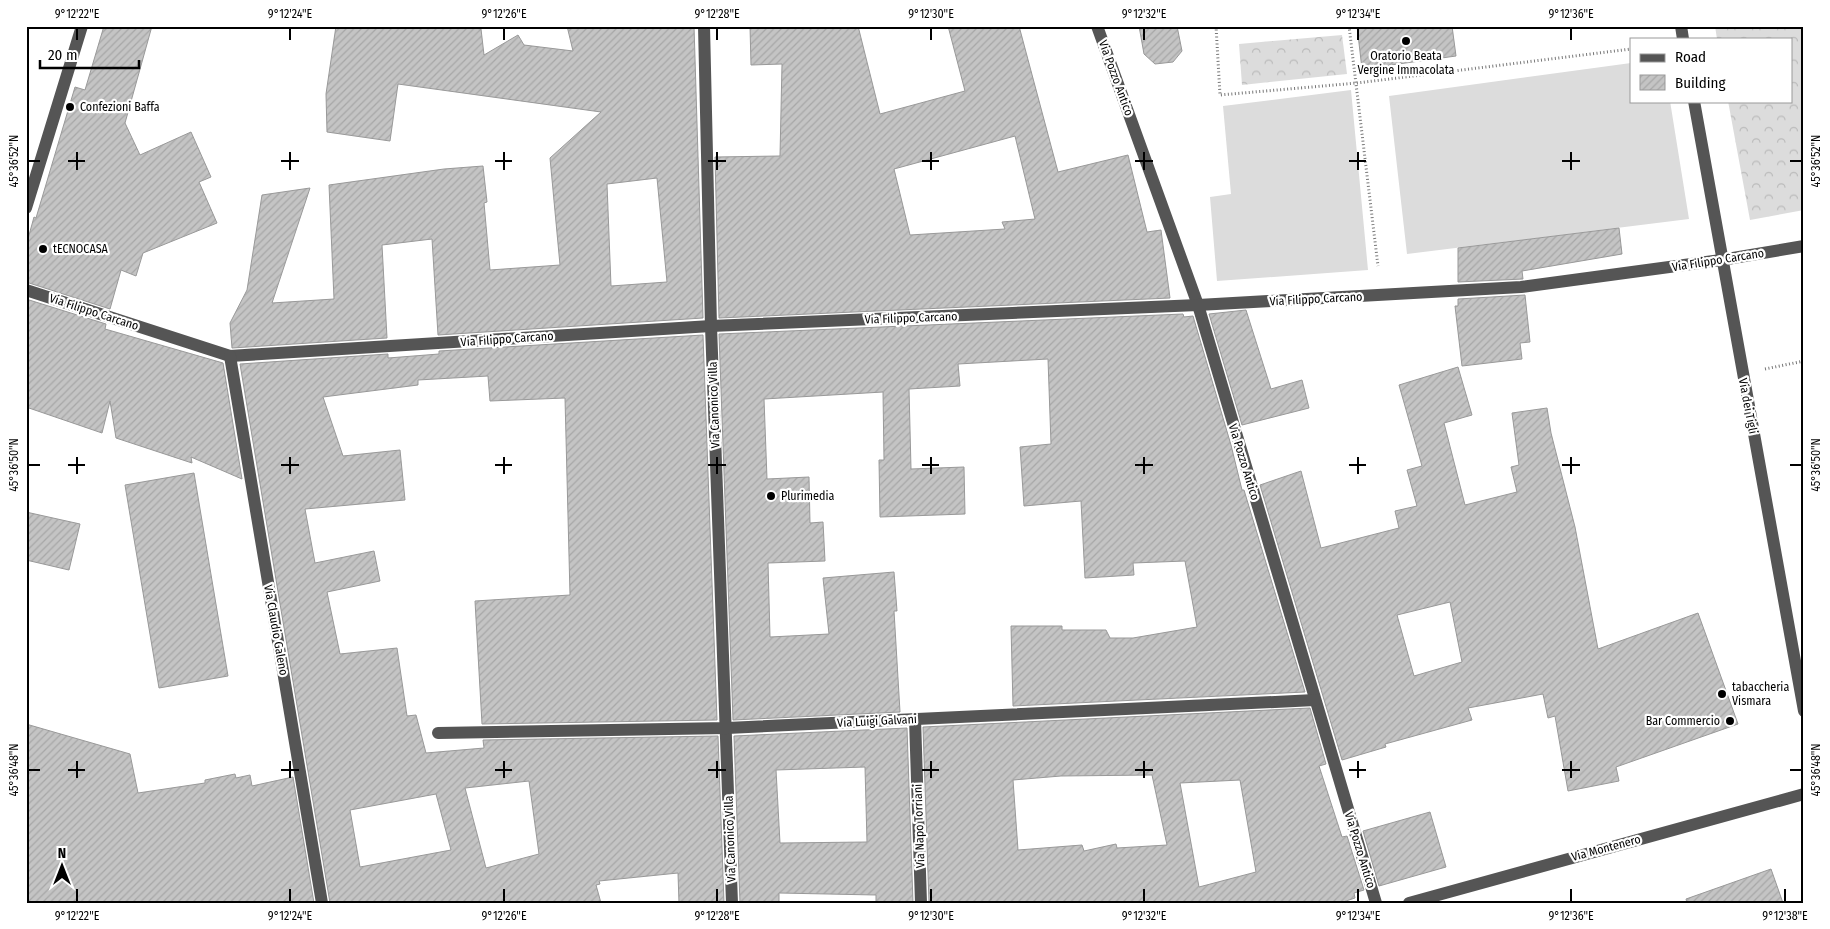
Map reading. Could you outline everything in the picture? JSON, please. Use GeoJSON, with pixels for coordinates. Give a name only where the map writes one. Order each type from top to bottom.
{"type":"FeatureCollection","features":[{"type":"Feature","properties":{"kind":"street"},"geometry":{"type":"LineString","coordinates":[[26,208],[82,26]]}},
{"type":"Feature","properties":{"kind":"street","name":"Via Canonico Villa"},"geometry":{"type":"LineString","coordinates":[[704,26],[711,326],[732,903]]}},
{"type":"Feature","properties":{"kind":"street","name":"Via Pozzo Antico"},"geometry":{"type":"LineString","coordinates":[[1097,26],[1198,305],[1376,903]]}},
{"type":"Feature","properties":{"kind":"street","name":"Via dei Tigli"},"geometry":{"type":"LineString","coordinates":[[1694,102],[1721,260],[1804,711]]}},
{"type":"Feature","properties":{"kind":"street","name":"Via Filippo Carcano"},"geometry":{"type":"LineString","coordinates":[[26,290],[230,356],[711,326],[1198,305],[1521,287],[1721,260],[1804,246]]}},
{"type":"Feature","properties":{"kind":"street","name":"Via Claudio Galeno"},"geometry":{"type":"LineString","coordinates":[[230,356],[322,903]]}},
{"type":"Feature","properties":{"kind":"street","name":"Via Luigi Galvani"},"geometry":{"type":"LineString","coordinates":[[438,733],[727,728],[1315,700]]}},
{"type":"Feature","properties":{"kind":"street","name":"Via Napo Torriani"},"geometry":{"type":"LineString","coordinates":[[915,719],[921,903]]}},
{"type":"Feature","properties":{"kind":"street","name":"Via Montenero"},"geometry":{"type":"LineString","coordinates":[[1409,903],[1804,794]]}},
{"type":"Feature","properties":{"kind":"path"},"geometry":{"type":"LineString","coordinates":[[1216,26],[1220,95],[1357,83],[1630,49]]}},
{"type":"Feature","properties":{"kind":"path"},"geometry":{"type":"LineString","coordinates":[[1350,26],[1378,266]]}},
{"type":"Feature","properties":{"kind":"path"},"geometry":{"type":"LineString","coordinates":[[1742,374],[1804,361]]}},
{"type":"Feature","properties":{"kind":"green space"},"geometry":{"type":"Polygon","coordinates":[[[1715,26],[1804,26],[1804,210],[1750,220],[1728,102],[1792,102],[1792,38],[1717,38],[1715,26]]]}},
{"type":"Feature","properties":{"kind":"green space"},"geometry":{"type":"Polygon","coordinates":[[[1342,35],[1347,74],[1242,85],[1239,44],[1342,35]]]}},
{"type":"Feature","properties":{"kind":"green space"},"geometry":{"type":"Polygon","coordinates":[[[1630,63],[1630,102],[1670,102],[1689,219],[1407,254],[1389,96],[1630,63]]]}},
{"type":"Feature","properties":{"kind":"green space"},"geometry":{"type":"Polygon","coordinates":[[[1351,90],[1368,270],[1217,281],[1210,197],[1231,194],[1223,106],[1351,90]]]}},
{"type":"Feature","properties":{"kind":"building"},"geometry":{"type":"Polygon","coordinates":[[[104,26],[152,26],[125,123],[140,155],[191,132],[211,177],[199,182],[217,223],[143,253],[136,276],[121,270],[110,309],[26,282],[26,246],[34,217],[36,218],[75,87],[85,90],[104,26]]]}},
{"type":"Feature","properties":{"kind":"building"},"geometry":{"type":"Polygon","coordinates":[[[336,26],[459,26],[481,29],[484,55],[518,35],[524,45],[573,51],[567,26],[694,26],[703,318],[438,335],[432,239],[382,245],[387,338],[232,348],[230,323],[247,290],[262,195],[310,188],[272,303],[334,299],[329,185],[444,169],[483,166],[487,202],[484,203],[490,270],[560,265],[550,158],[601,112],[398,84],[390,141],[327,132],[326,94],[336,26]],[[657,178],[607,184],[611,286],[667,282],[657,178]]]}},
{"type":"Feature","properties":{"kind":"building"},"geometry":{"type":"Polygon","coordinates":[[[750,26],[858,26],[880,114],[965,91],[948,26],[1019,26],[1058,172],[1128,155],[1147,232],[1161,230],[1170,298],[719,318],[715,157],[780,156],[782,64],[751,65],[750,26]],[[1015,136],[894,169],[910,235],[1005,229],[1002,222],[1035,219],[1015,136]]]}},
{"type":"Feature","properties":{"kind":"building"},"geometry":{"type":"Polygon","coordinates":[[[1139,26],[1177,26],[1182,51],[1173,62],[1155,64],[1144,54],[1139,26]]]}},
{"type":"Feature","properties":{"kind":"building","name":"Oratorio Beata Vergine Immacolata"},"geometry":{"type":"Polygon","coordinates":[[[1357,26],[1452,26],[1456,56],[1362,69],[1357,26]]]}},
{"type":"Feature","properties":{"kind":"building"},"geometry":{"type":"Polygon","coordinates":[[[1619,228],[1622,254],[1522,271],[1523,279],[1458,282],[1458,248],[1619,228]]]}},
{"type":"Feature","properties":{"kind":"building"},"geometry":{"type":"Polygon","coordinates":[[[1525,295],[1530,342],[1520,343],[1522,359],[1462,366],[1455,306],[1458,306],[1458,299],[1525,295]]]}},
{"type":"Feature","properties":{"kind":"building"},"geometry":{"type":"Polygon","coordinates":[[[26,299],[106,324],[105,329],[223,363],[242,479],[191,457],[192,463],[116,438],[110,401],[102,433],[26,407],[26,299]]]}},
{"type":"Feature","properties":{"kind":"building"},"geometry":{"type":"Polygon","coordinates":[[[1246,310],[1271,389],[1302,380],[1309,408],[1242,425],[1209,314],[1246,310]]]}},
{"type":"Feature","properties":{"kind":"building"},"geometry":{"type":"Polygon","coordinates":[[[1183,314],[1184,317],[1193,316],[1231,445],[1242,490],[1244,490],[1305,692],[1013,706],[1011,626],[1062,626],[1062,630],[1106,630],[1110,638],[1133,638],[1197,627],[1185,561],[1133,563],[1134,575],[1085,578],[1081,501],[1024,506],[1020,447],[1051,444],[1048,359],[958,364],[960,386],[909,389],[911,469],[964,467],[965,514],[880,517],[879,460],[884,460],[883,392],[764,399],[767,479],[809,477],[810,523],[823,522],[825,561],[768,563],[770,637],[829,634],[823,578],[894,572],[897,611],[894,611],[900,712],[733,720],[719,334],[1183,314]]]}},
{"type":"Feature","properties":{"kind":"building"},"geometry":{"type":"Polygon","coordinates":[[[703,335],[717,720],[482,724],[475,601],[570,595],[565,398],[490,401],[488,376],[418,380],[418,385],[323,397],[343,456],[400,450],[405,500],[305,509],[315,563],[374,551],[380,581],[327,592],[340,654],[397,648],[407,716],[416,715],[426,753],[484,748],[483,740],[718,736],[724,903],[679,903],[678,873],[599,881],[600,884],[596,885],[601,903],[330,903],[240,364],[388,354],[388,358],[439,354],[439,351],[703,335]],[[529,781],[465,788],[486,868],[539,854],[529,781]],[[436,794],[350,810],[360,867],[451,850],[436,794]]]}},
{"type":"Feature","properties":{"kind":"building"},"geometry":{"type":"Polygon","coordinates":[[[1458,367],[1472,415],[1444,423],[1465,505],[1517,492],[1511,467],[1519,465],[1512,413],[1547,408],[1551,433],[1575,527],[1598,649],[1698,613],[1738,724],[1616,767],[1619,781],[1568,791],[1555,716],[1548,718],[1543,694],[1468,708],[1472,720],[1385,744],[1386,747],[1342,760],[1260,485],[1301,471],[1321,548],[1399,528],[1395,511],[1417,506],[1407,470],[1422,466],[1399,385],[1458,367]],[[1450,602],[1397,615],[1414,676],[1462,662],[1450,602]]]}},
{"type":"Feature","properties":{"kind":"building"},"geometry":{"type":"Polygon","coordinates":[[[194,473],[228,676],[159,688],[125,485],[194,473]]]}},
{"type":"Feature","properties":{"kind":"building"},"geometry":{"type":"Polygon","coordinates":[[[26,512],[80,524],[69,570],[26,560],[26,512]]]}},
{"type":"Feature","properties":{"kind":"building"},"geometry":{"type":"Polygon","coordinates":[[[1310,708],[1326,764],[1319,766],[1342,837],[1347,836],[1364,890],[1354,893],[1355,898],[1340,903],[929,903],[923,727],[1310,708]],[[1152,775],[1061,776],[1013,780],[1018,850],[1082,845],[1084,851],[1116,844],[1117,848],[1167,845],[1152,775]],[[1240,780],[1180,783],[1199,887],[1256,872],[1240,780]]]}},
{"type":"Feature","properties":{"kind":"building"},"geometry":{"type":"Polygon","coordinates":[[[26,724],[130,754],[138,793],[205,783],[205,780],[235,774],[236,778],[250,775],[252,786],[293,777],[314,903],[26,903],[26,724]]]}},
{"type":"Feature","properties":{"kind":"building"},"geometry":{"type":"Polygon","coordinates":[[[907,728],[913,903],[876,903],[876,895],[779,893],[779,903],[740,903],[734,736],[907,728]],[[865,767],[776,770],[780,843],[867,842],[865,767]]]}},
{"type":"Feature","properties":{"kind":"building"},"geometry":{"type":"Polygon","coordinates":[[[1430,812],[1446,867],[1379,886],[1363,831],[1430,812]]]}},
{"type":"Feature","properties":{"kind":"building"},"geometry":{"type":"Polygon","coordinates":[[[1771,869],[1783,903],[1687,903],[1686,899],[1771,869]]]}},
{"type":"Feature","properties":{"kind":"place","name":"Oratorio Beata Vergine Immacolata"},"geometry":{"type":"Point","coordinates":[1406,41]}},
{"type":"Feature","properties":{"kind":"place","name":"Confezioni Baffa"},"geometry":{"type":"Point","coordinates":[70,107]}},
{"type":"Feature","properties":{"kind":"place","name":"tECNOCASA"},"geometry":{"type":"Point","coordinates":[43,249]}},
{"type":"Feature","properties":{"kind":"place","name":"Plurimedia"},"geometry":{"type":"Point","coordinates":[771,496]}},
{"type":"Feature","properties":{"kind":"place","name":"tabaccheria Vismara"},"geometry":{"type":"Point","coordinates":[1722,694]}},
{"type":"Feature","properties":{"kind":"place","name":"Bar Commercio"},"geometry":{"type":"Point","coordinates":[1730,721]}}]}
